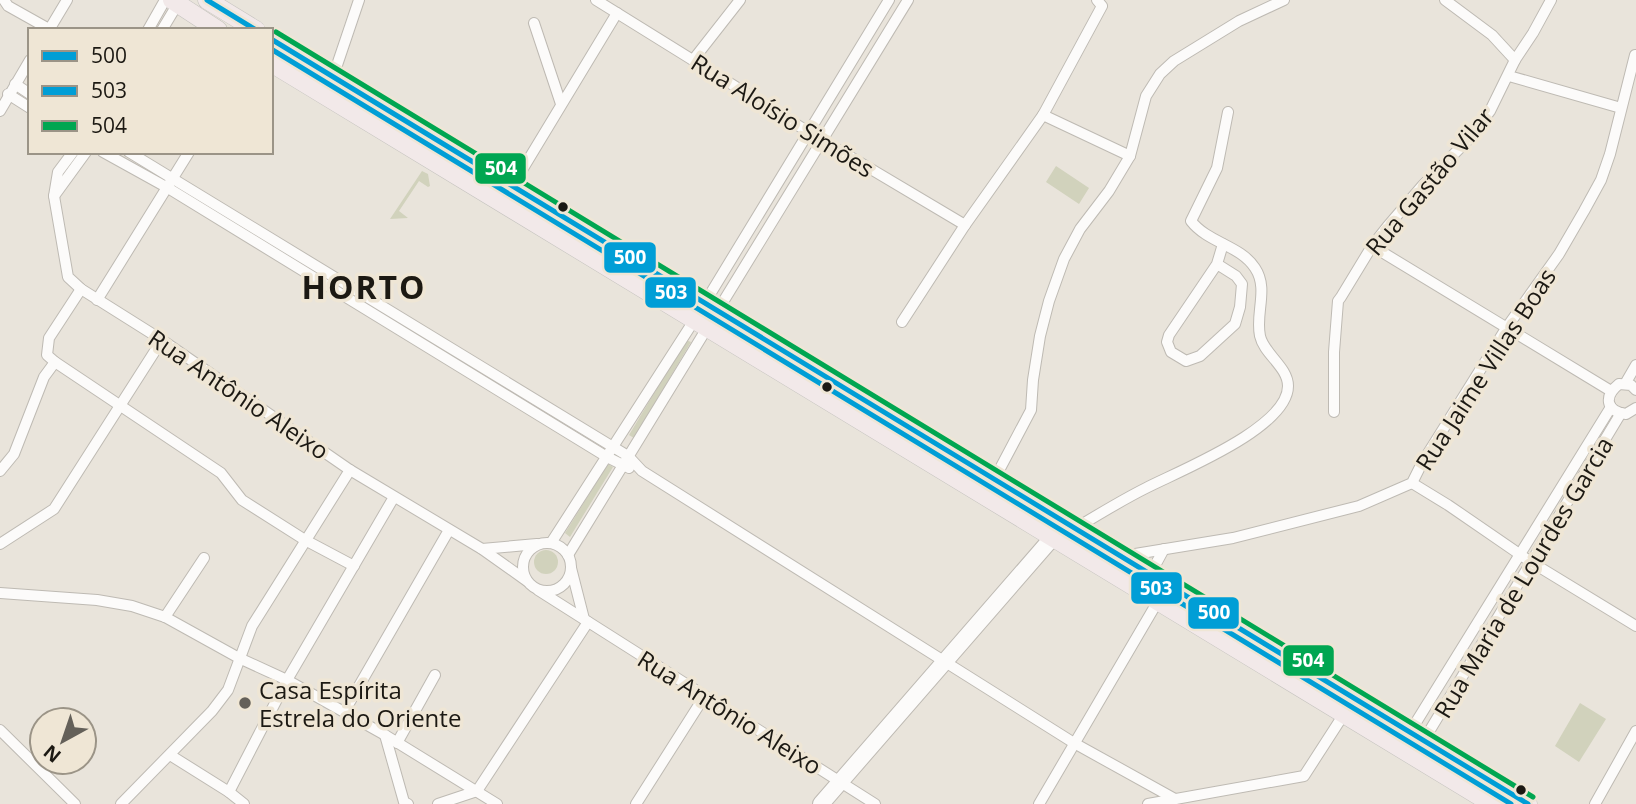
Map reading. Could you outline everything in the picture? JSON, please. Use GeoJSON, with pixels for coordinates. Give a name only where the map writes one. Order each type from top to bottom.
{"type":"FeatureCollection","features":[{"type":"Feature","properties":{"kind":"main road"},"geometry":{"type":"LineString","coordinates":[[207,0],[253,28]]}},
{"type":"Feature","properties":{"kind":"main road"},"geometry":{"type":"LineString","coordinates":[[173,1],[215,28]]}},
{"type":"Feature","properties":{"kind":"main road"},"geometry":{"type":"LineString","coordinates":[[273,40],[1528,804]]}},
{"type":"Feature","properties":{"kind":"main road"},"geometry":{"type":"LineString","coordinates":[[273,64],[1492,804]]}},
{"type":"Feature","properties":{"kind":"main road"},"geometry":{"type":"LineString","coordinates":[[1053,537],[1059,531],[1068,529],[1093,538]]}},
{"type":"Feature","properties":{"kind":"street"},"geometry":{"type":"LineString","coordinates":[[4,0],[8,6],[47,28]]}},
{"type":"Feature","properties":{"kind":"street"},"geometry":{"type":"LineString","coordinates":[[50,28],[67,0]]}},
{"type":"Feature","properties":{"kind":"street"},"geometry":{"type":"LineString","coordinates":[[333,77],[359,0]]}},
{"type":"Feature","properties":{"kind":"street","name":"Rua Aloísio Simões"},"geometry":{"type":"LineString","coordinates":[[596,0],[821,140],[967,223]]}},
{"type":"Feature","properties":{"kind":"street"},"geometry":{"type":"LineString","coordinates":[[693,60],[740,0]]}},
{"type":"Feature","properties":{"kind":"street"},"geometry":{"type":"LineString","coordinates":[[568,555],[625,461],[807,131],[889,0]]}},
{"type":"Feature","properties":{"kind":"street"},"geometry":{"type":"LineString","coordinates":[[551,543],[610,452],[702,323],[908,0]]}},
{"type":"Feature","properties":{"kind":"street"},"geometry":{"type":"LineString","coordinates":[[902,321],[1042,115],[1102,6],[1097,0]]}},
{"type":"Feature","properties":{"kind":"street"},"geometry":{"type":"LineString","coordinates":[[995,478],[1031,410],[1040,336],[1064,259],[1080,229],[1109,191],[1130,156],[1146,96],[1160,74],[1174,61],[1239,21],[1284,0]]}},
{"type":"Feature","properties":{"kind":"street"},"geometry":{"type":"LineString","coordinates":[[1445,0],[1492,35],[1515,60]]}},
{"type":"Feature","properties":{"kind":"street","name":"Rua Gastão Vilar"},"geometry":{"type":"LineString","coordinates":[[1334,412],[1334,352],[1338,301],[1372,246],[1423,185],[1468,140],[1490,111],[1515,60],[1534,33],[1551,0]]}},
{"type":"Feature","properties":{"kind":"street"},"geometry":{"type":"LineString","coordinates":[[150,28],[173,1]]}},
{"type":"Feature","properties":{"kind":"street"},"geometry":{"type":"LineString","coordinates":[[163,28],[173,1]]}},
{"type":"Feature","properties":{"kind":"street"},"geometry":{"type":"LineString","coordinates":[[513,185],[617,13]]}},
{"type":"Feature","properties":{"kind":"street"},"geometry":{"type":"LineString","coordinates":[[534,23],[561,104]]}},
{"type":"Feature","properties":{"kind":"street","name":"Rua Jaime Villas Boas"},"geometry":{"type":"LineString","coordinates":[[1123,556],[1233,538],[1309,519],[1359,506],[1412,483],[1507,327],[1559,254],[1595,190],[1610,154],[1636,55]]}},
{"type":"Feature","properties":{"kind":"street"},"geometry":{"type":"LineString","coordinates":[[0,111],[28,63]]}},
{"type":"Feature","properties":{"kind":"street"},"geometry":{"type":"LineString","coordinates":[[1508,76],[1621,107]]}},
{"type":"Feature","properties":{"kind":"street"},"geometry":{"type":"LineString","coordinates":[[15,84],[28,93]]}},
{"type":"Feature","properties":{"kind":"street"},"geometry":{"type":"LineString","coordinates":[[8,94],[28,107]]}},
{"type":"Feature","properties":{"kind":"street"},"geometry":{"type":"LineString","coordinates":[[1076,528],[1145,488],[1225,449],[1260,427],[1283,406],[1288,385],[1259,335],[1262,292],[1259,276],[1254,266],[1244,257],[1199,232],[1191,221],[1217,168],[1228,112]]}},
{"type":"Feature","properties":{"kind":"street"},"geometry":{"type":"LineString","coordinates":[[1042,115],[1130,156]]}},
{"type":"Feature","properties":{"kind":"street","name":"Rua Antônio Aleixo"},"geometry":{"type":"LineString","coordinates":[[72,154],[58,172],[54,196],[68,277],[97,300],[162,340],[350,470],[482,549],[527,581]]}},
{"type":"Feature","properties":{"kind":"street"},"geometry":{"type":"LineString","coordinates":[[54,196],[85,154]]}},
{"type":"Feature","properties":{"kind":"street"},"geometry":{"type":"LineString","coordinates":[[108,154],[171,182]]}},
{"type":"Feature","properties":{"kind":"street"},"geometry":{"type":"LineString","coordinates":[[132,154],[171,182],[642,471],[1074,743],[1175,799]]}},
{"type":"Feature","properties":{"kind":"street"},"geometry":{"type":"LineString","coordinates":[[97,300],[188,154]]}},
{"type":"Feature","properties":{"kind":"street"},"geometry":{"type":"LineString","coordinates":[[1217,264],[1236,276],[1242,284],[1238,316],[1235,324],[1207,350],[1194,360],[1186,361],[1171,352],[1167,342],[1169,335],[1217,264],[1223,244]]}},
{"type":"Feature","properties":{"kind":"street"},"geometry":{"type":"LineString","coordinates":[[1372,246],[1611,391]]}},
{"type":"Feature","properties":{"kind":"street"},"geometry":{"type":"LineString","coordinates":[[82,289],[49,338],[47,355],[221,473],[242,500],[305,540],[354,566]]}},
{"type":"Feature","properties":{"kind":"street"},"geometry":{"type":"LineString","coordinates":[[0,544],[54,509],[162,340]]}},
{"type":"Feature","properties":{"kind":"street"},"geometry":{"type":"LineString","coordinates":[[0,471],[14,454],[44,377],[54,362]]}},
{"type":"Feature","properties":{"kind":"street"},"geometry":{"type":"LineString","coordinates":[[1636,365],[1633,387],[1619,384],[1611,391],[1608,400],[1611,407],[1621,413],[1626,414],[1636,408]]}},
{"type":"Feature","properties":{"kind":"street","name":"Rua Maria de Lourdes Garcia"},"geometry":{"type":"LineString","coordinates":[[1417,736],[1519,553],[1611,407]]}},
{"type":"Feature","properties":{"kind":"street","name":"Rua Maria de Lourdes Garcia"},"geometry":{"type":"LineString","coordinates":[[1417,736],[1531,562],[1621,413]]}},
{"type":"Feature","properties":{"kind":"street"},"geometry":{"type":"LineString","coordinates":[[121,804],[212,711],[228,690],[252,626],[350,470]]}},
{"type":"Feature","properties":{"kind":"street"},"geometry":{"type":"LineString","coordinates":[[1412,483],[1531,562],[1636,626]]}},
{"type":"Feature","properties":{"kind":"street"},"geometry":{"type":"LineString","coordinates":[[229,792],[287,680],[394,498]]}},
{"type":"Feature","properties":{"kind":"street"},"geometry":{"type":"LineString","coordinates":[[344,712],[449,530]]}},
{"type":"Feature","properties":{"kind":"street"},"geometry":{"type":"LineString","coordinates":[[821,804],[1053,537]]}},
{"type":"Feature","properties":{"kind":"street"},"geometry":{"type":"LineString","coordinates":[[438,804],[477,791],[586,621],[568,555],[561,547],[551,543],[482,549]]}},
{"type":"Feature","properties":{"kind":"street"},"geometry":{"type":"LineString","coordinates":[[537,544],[530,549],[522,565],[527,581],[538,590],[556,589],[569,577],[571,568]]}},
{"type":"Feature","properties":{"kind":"street"},"geometry":{"type":"LineString","coordinates":[[1151,573],[1164,548]]}},
{"type":"Feature","properties":{"kind":"street"},"geometry":{"type":"LineString","coordinates":[[164,617],[204,558]]}},
{"type":"Feature","properties":{"kind":"street","name":"Rua Antônio Aleixo"},"geometry":{"type":"LineString","coordinates":[[538,590],[876,804]]}},
{"type":"Feature","properties":{"kind":"street"},"geometry":{"type":"LineString","coordinates":[[0,593],[97,600],[132,606],[164,617],[344,712],[497,804]]}},
{"type":"Feature","properties":{"kind":"street"},"geometry":{"type":"LineString","coordinates":[[1039,804],[1158,601]]}},
{"type":"Feature","properties":{"kind":"street"},"geometry":{"type":"LineString","coordinates":[[397,743],[435,675]]}},
{"type":"Feature","properties":{"kind":"street"},"geometry":{"type":"LineString","coordinates":[[636,804],[704,697]]}},
{"type":"Feature","properties":{"kind":"street"},"geometry":{"type":"LineString","coordinates":[[1148,804],[1304,776],[1355,697]]}},
{"type":"Feature","properties":{"kind":"street"},"geometry":{"type":"LineString","coordinates":[[0,730],[75,804]]}},
{"type":"Feature","properties":{"kind":"street"},"geometry":{"type":"LineString","coordinates":[[1595,804],[1636,731]]}},
{"type":"Feature","properties":{"kind":"street"},"geometry":{"type":"LineString","coordinates":[[385,736],[405,803]]}},
{"type":"Feature","properties":{"kind":"street"},"geometry":{"type":"LineString","coordinates":[[170,755],[244,804]]}},
{"type":"Feature","properties":{"kind":"green space"},"geometry":{"type":"Polygon","coordinates":[[[1056,166],[1089,188],[1079,204],[1046,182],[1056,166]]]}},
{"type":"Feature","properties":{"kind":"green space"},"geometry":{"type":"Polygon","coordinates":[[[422,171],[428,174],[430,186],[419,181],[399,211],[408,218],[390,219],[422,171]]]}},
{"type":"Feature","properties":{"kind":"green space"},"geometry":{"type":"Polygon","coordinates":[[[686,340],[691,342],[634,438],[629,435],[686,340]]]}},
{"type":"Feature","properties":{"kind":"green space"},"geometry":{"type":"Polygon","coordinates":[[[608,464],[613,467],[570,537],[565,533],[608,464]]]}},
{"type":"Feature","properties":{"kind":"green space"},"geometry":{"type":"Polygon","coordinates":[[[546,550],[557,557],[558,562],[551,573],[546,574],[535,567],[534,562],[541,551],[546,550]]]}},
{"type":"Feature","properties":{"kind":"green space"},"geometry":{"type":"Polygon","coordinates":[[[1580,703],[1606,719],[1579,762],[1555,746],[1580,703]]]}},
{"type":"Feature","properties":{"kind":"transit line","name":"500"},"geometry":{"type":"LineString","coordinates":[[207,0],[253,28]]}},
{"type":"Feature","properties":{"kind":"transit line","name":"504"},"geometry":{"type":"LineString","coordinates":[[276,32],[1533,797]]}},
{"type":"Feature","properties":{"kind":"transit line","name":"500"},"geometry":{"type":"LineString","coordinates":[[273,40],[1528,804]]}},
{"type":"Feature","properties":{"kind":"transit line","name":"503"},"geometry":{"type":"LineString","coordinates":[[273,50],[1511,804]]}},
{"type":"Feature","properties":{"kind":"place","name":"Casa Espírita Estrela do Oriente"},"geometry":{"type":"Point","coordinates":[245,703]}},
{"type":"Feature","properties":{"kind":"district","name":"HORTO"},"geometry":{"type":"Point","coordinates":[364,286]}}]}
